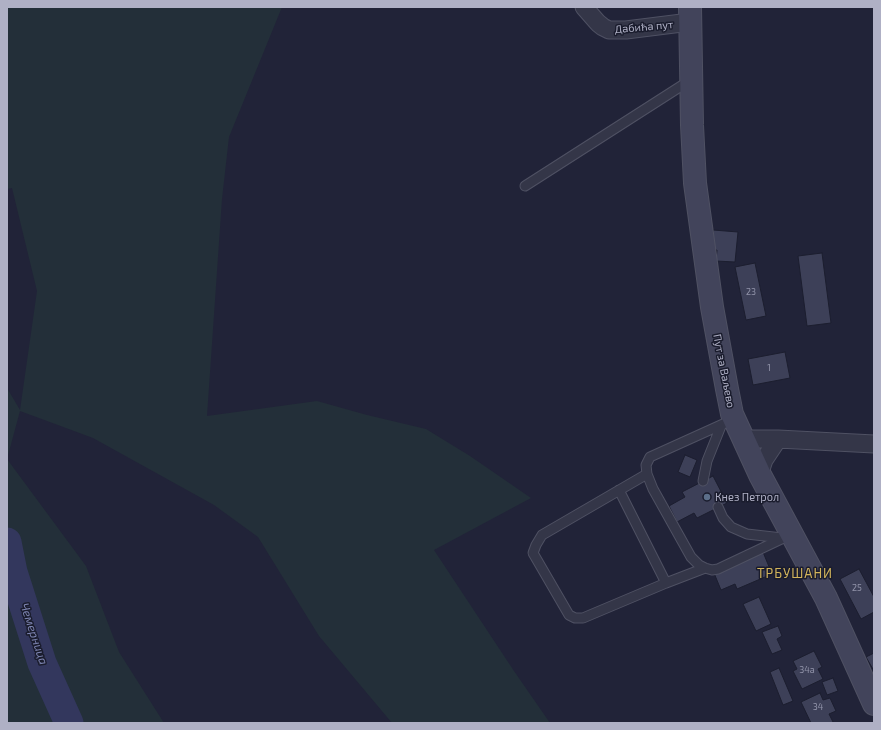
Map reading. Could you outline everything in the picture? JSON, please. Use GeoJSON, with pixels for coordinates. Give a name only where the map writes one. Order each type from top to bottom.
{"type":"FeatureCollection","features":[{"type":"Feature","properties":{"kind":"main road","name":"Пут за Ваљево"},"geometry":{"type":"LineString","coordinates":[[690,15],[693,160],[712,308],[727,389],[728,423],[744,440],[788,536],[826,598],[874,704]]}},
{"type":"Feature","properties":{"kind":"street","name":"Дабића пут"},"geometry":{"type":"LineString","coordinates":[[584,7],[598,23],[609,30],[626,30],[690,15]]}},
{"type":"Feature","properties":{"kind":"street"},"geometry":{"type":"LineString","coordinates":[[760,475],[764,460],[778,439]]}},
{"type":"Feature","properties":{"kind":"street"},"geometry":{"type":"LineString","coordinates":[[744,440],[778,439],[874,444]]}},
{"type":"Feature","properties":{"kind":"lane"},"geometry":{"type":"LineString","coordinates":[[525,186],[691,80]]}},
{"type":"Feature","properties":{"kind":"lane"},"geometry":{"type":"LineString","coordinates":[[728,423],[650,457],[646,465],[647,474],[653,489],[692,557],[699,565],[705,568],[712,570],[718,569],[788,536]]}},
{"type":"Feature","properties":{"kind":"lane"},"geometry":{"type":"LineString","coordinates":[[703,481],[707,461],[728,423]]}},
{"type":"Feature","properties":{"kind":"lane"},"geometry":{"type":"LineString","coordinates":[[647,474],[542,536],[536,545],[533,553],[568,615],[574,618],[583,618],[705,568]]}},
{"type":"Feature","properties":{"kind":"lane"},"geometry":{"type":"LineString","coordinates":[[619,490],[666,583]]}},
{"type":"Feature","properties":{"kind":"lane"},"geometry":{"type":"LineString","coordinates":[[718,507],[722,518],[731,527],[747,534],[788,536]]}},
{"type":"Feature","properties":{"kind":"shaded area"},"geometry":{"type":"Polygon","coordinates":[[[7,7],[282,7],[229,137],[222,199],[207,416],[317,401],[426,429],[470,456],[531,498],[434,550],[550,723],[392,723],[319,636],[258,537],[214,505],[93,438],[20,411],[7,459],[7,388],[20,410],[37,291],[12,188],[7,189],[7,7]]]}},
{"type":"Feature","properties":{"kind":"shaded area"},"geometry":{"type":"Polygon","coordinates":[[[7,459],[86,566],[119,652],[164,723],[7,723],[7,459]]]}},
{"type":"Feature","properties":{"kind":"building"},"geometry":{"type":"Polygon","coordinates":[[[713,230],[738,232],[735,262],[716,261],[717,250],[712,250],[713,230]]]}},
{"type":"Feature","properties":{"kind":"building"},"geometry":{"type":"Polygon","coordinates":[[[822,253],[831,323],[807,326],[798,256],[822,253]]]}},
{"type":"Feature","properties":{"kind":"building"},"geometry":{"type":"Polygon","coordinates":[[[755,263],[766,316],[746,320],[735,267],[755,263]]]}},
{"type":"Feature","properties":{"kind":"building"},"geometry":{"type":"Polygon","coordinates":[[[785,352],[790,378],[753,385],[748,359],[785,352]]]}},
{"type":"Feature","properties":{"kind":"building"},"geometry":{"type":"Polygon","coordinates":[[[685,455],[697,460],[690,477],[678,472],[685,455]]]}},
{"type":"Feature","properties":{"kind":"building"},"geometry":{"type":"Polygon","coordinates":[[[713,476],[727,503],[697,518],[694,513],[677,522],[669,506],[685,497],[682,492],[713,476]]]}},
{"type":"Feature","properties":{"kind":"building"},"geometry":{"type":"Polygon","coordinates":[[[763,552],[772,574],[737,589],[735,584],[721,590],[714,573],[763,552]]]}},
{"type":"Feature","properties":{"kind":"building"},"geometry":{"type":"Polygon","coordinates":[[[859,569],[874,597],[874,612],[861,619],[840,579],[859,569]]]}},
{"type":"Feature","properties":{"kind":"building"},"geometry":{"type":"Polygon","coordinates":[[[759,597],[771,624],[756,631],[743,604],[759,597]]]}},
{"type":"Feature","properties":{"kind":"building"},"geometry":{"type":"Polygon","coordinates":[[[778,626],[782,636],[777,639],[782,650],[772,654],[762,632],[778,626]]]}},
{"type":"Feature","properties":{"kind":"building"},"geometry":{"type":"Polygon","coordinates":[[[814,651],[822,667],[818,669],[823,679],[802,689],[793,671],[797,669],[793,661],[814,651]]]}},
{"type":"Feature","properties":{"kind":"building"},"geometry":{"type":"Polygon","coordinates":[[[874,653],[874,671],[866,657],[874,653]]]}},
{"type":"Feature","properties":{"kind":"building"},"geometry":{"type":"Polygon","coordinates":[[[779,668],[793,701],[783,705],[770,672],[779,668]]]}},
{"type":"Feature","properties":{"kind":"building"},"geometry":{"type":"Polygon","coordinates":[[[833,678],[838,691],[827,695],[822,682],[833,678]]]}},
{"type":"Feature","properties":{"kind":"building"},"geometry":{"type":"Polygon","coordinates":[[[820,693],[823,700],[830,698],[836,711],[829,714],[833,722],[832,723],[811,723],[801,702],[820,693]]]}},
{"type":"Feature","properties":{"kind":"waterway","name":"Чемерница"},"geometry":{"type":"LineString","coordinates":[[7,542],[13,572],[42,663],[69,723]]}},
{"type":"Feature","properties":{"kind":"place","name":"Кнез Петрол"},"geometry":{"type":"Point","coordinates":[707,497]}},
{"type":"Feature","properties":{"kind":"district","name":"ТРБУШАНИ"},"geometry":{"type":"Point","coordinates":[795,574]}}]}
